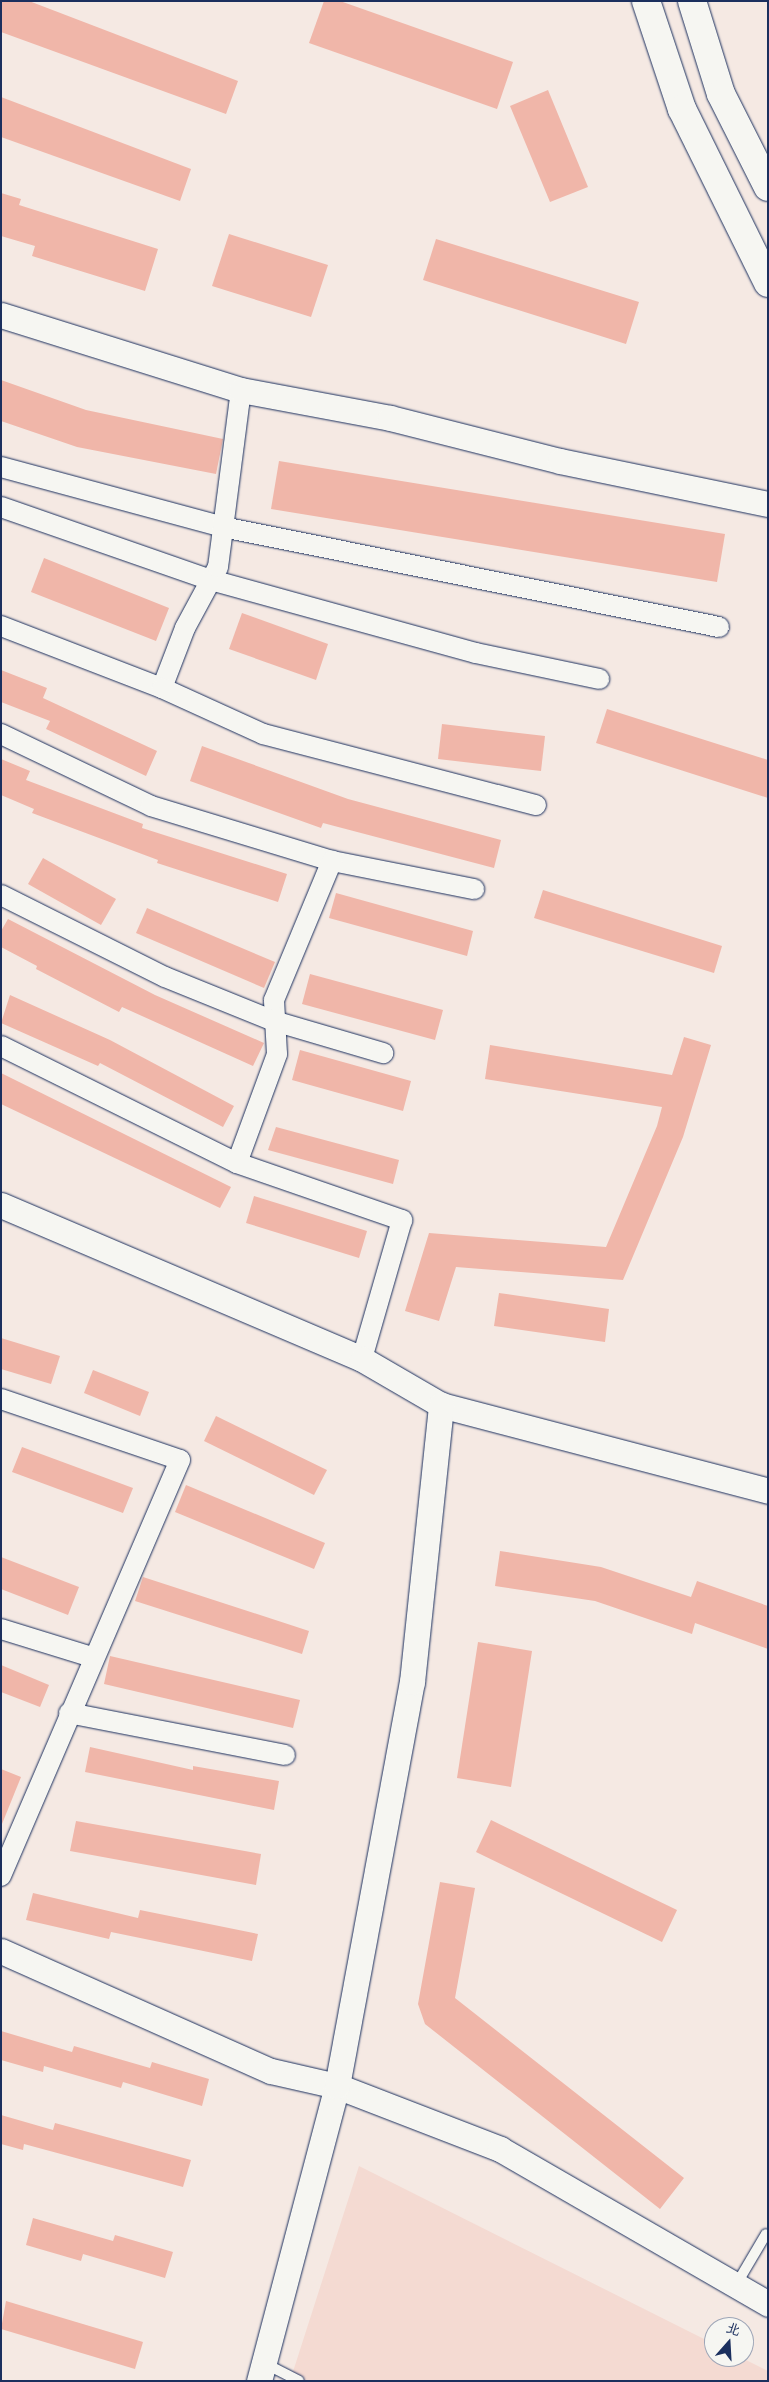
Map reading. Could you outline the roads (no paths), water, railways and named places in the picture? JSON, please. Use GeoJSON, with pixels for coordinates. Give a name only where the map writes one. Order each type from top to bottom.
{"type":"FeatureCollection","features":[{"type":"Feature","properties":{"kind":"main road"},"geometry":{"type":"LineString","coordinates":[[646,1],[682,109],[768,284]]}},
{"type":"Feature","properties":{"kind":"main road"},"geometry":{"type":"LineString","coordinates":[[692,1],[722,94],[768,187]]}},
{"type":"Feature","properties":{"kind":"street"},"geometry":{"type":"LineString","coordinates":[[1,315],[241,390],[390,418],[560,461],[768,504]]}},
{"type":"Feature","properties":{"kind":"street"},"geometry":{"type":"LineString","coordinates":[[162,688],[185,628],[218,568],[241,390]]}},
{"type":"Feature","properties":{"kind":"street"},"geometry":{"type":"LineString","coordinates":[[1,467],[223,527],[719,627]]}},
{"type":"Feature","properties":{"kind":"street"},"geometry":{"type":"LineString","coordinates":[[1,507],[211,580],[476,653],[599,679]]}},
{"type":"Feature","properties":{"kind":"street"},"geometry":{"type":"LineString","coordinates":[[1,626],[162,688],[262,734],[536,805]]}},
{"type":"Feature","properties":{"kind":"street"},"geometry":{"type":"LineString","coordinates":[[1,734],[151,806],[332,861],[474,889]]}},
{"type":"Feature","properties":{"kind":"street"},"geometry":{"type":"LineString","coordinates":[[237,1162],[277,1054],[274,1000],[332,861]]}},
{"type":"Feature","properties":{"kind":"street"},"geometry":{"type":"LineString","coordinates":[[1,894],[164,977],[274,1021],[383,1053]]}},
{"type":"Feature","properties":{"kind":"street"},"geometry":{"type":"LineString","coordinates":[[1,1046],[237,1162],[402,1220],[362,1359]]}},
{"type":"Feature","properties":{"kind":"street"},"geometry":{"type":"LineString","coordinates":[[1,1205],[362,1359],[441,1405],[768,1491]]}},
{"type":"Feature","properties":{"kind":"street"},"geometry":{"type":"LineString","coordinates":[[1,1399],[180,1460],[7,1851],[1,1876]]}},
{"type":"Feature","properties":{"kind":"street"},"geometry":{"type":"LineString","coordinates":[[262,2372],[337,2086],[412,1682],[441,1405]]}},
{"type":"Feature","properties":{"kind":"street"},"geometry":{"type":"LineString","coordinates":[[1,1629],[92,1657]]}},
{"type":"Feature","properties":{"kind":"street"},"geometry":{"type":"LineString","coordinates":[[69,1713],[285,1754]]}},
{"type":"Feature","properties":{"kind":"street"},"geometry":{"type":"LineString","coordinates":[[1,1951],[271,2071],[337,2086],[500,2149],[768,2304]]}},
{"type":"Feature","properties":{"kind":"lane"},"geometry":{"type":"LineString","coordinates":[[735,2286],[766,2234]]}},
{"type":"Feature","properties":{"kind":"lane"},"geometry":{"type":"LineString","coordinates":[[262,2372],[299,2381]]}}]}
